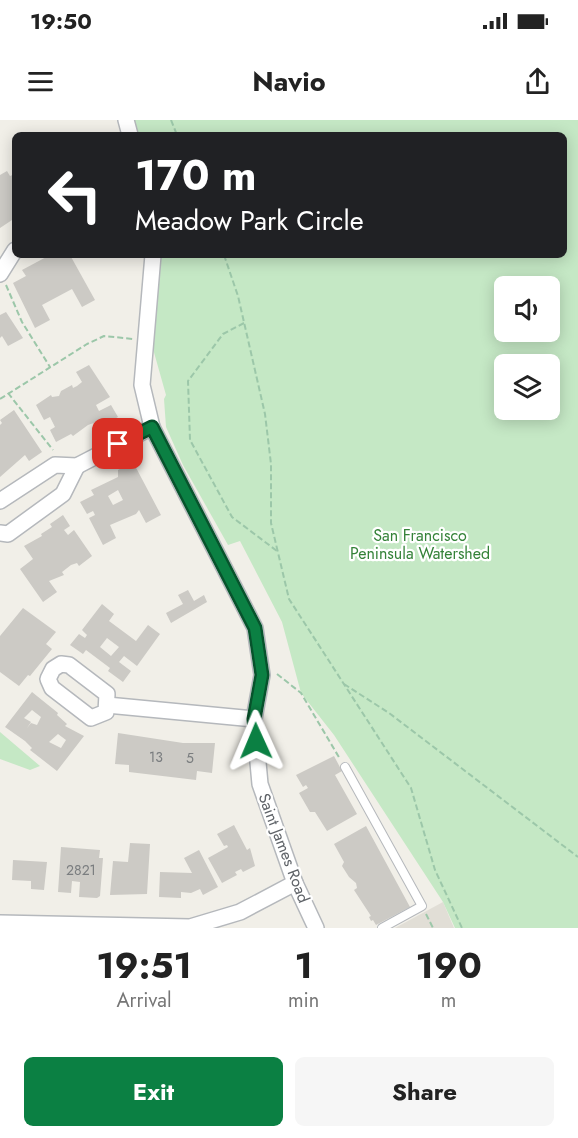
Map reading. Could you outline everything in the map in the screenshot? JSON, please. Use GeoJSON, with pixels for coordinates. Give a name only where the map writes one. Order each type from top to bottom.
{"type":"FeatureCollection","features":[{"type":"Feature","properties":{"kind":"street"},"geometry":{"type":"LineString","coordinates":[[1,273],[9,250]]}},
{"type":"Feature","properties":{"kind":"street","name":"Saint James Road"},"geometry":{"type":"LineString","coordinates":[[153,258],[142,385],[152,427],[255,628],[262,675],[254,719],[260,784],[295,883],[316,928]]}},
{"type":"Feature","properties":{"kind":"street"},"geometry":{"type":"LineString","coordinates":[[0,501],[55,465],[70,466],[152,427]]}},
{"type":"Feature","properties":{"kind":"street"},"geometry":{"type":"LineString","coordinates":[[0,533],[8,534],[63,494],[70,466]]}},
{"type":"Feature","properties":{"kind":"street"},"geometry":{"type":"LineString","coordinates":[[107,705],[254,719]]}},
{"type":"Feature","properties":{"kind":"street"},"geometry":{"type":"LineString","coordinates":[[0,923],[190,927],[240,912],[295,883]]}},
{"type":"Feature","properties":{"kind":"lane"},"geometry":{"type":"LineString","coordinates":[[345,767],[422,906],[382,928]]}},
{"type":"Feature","properties":{"kind":"path"},"geometry":{"type":"LineString","coordinates":[[225,258],[244,323],[265,414],[271,464],[270,523],[289,599],[411,788],[435,870],[462,928]]}},
{"type":"Feature","properties":{"kind":"path"},"geometry":{"type":"LineString","coordinates":[[1,273],[22,322],[50,367]]}},
{"type":"Feature","properties":{"kind":"path"},"geometry":{"type":"LineString","coordinates":[[244,323],[223,334],[188,381],[190,440],[232,517],[277,551]]}},
{"type":"Feature","properties":{"kind":"path"},"geometry":{"type":"LineString","coordinates":[[0,399],[104,336],[133,339]]}},
{"type":"Feature","properties":{"kind":"path"},"geometry":{"type":"LineString","coordinates":[[8,393],[70,466]]}},
{"type":"Feature","properties":{"kind":"path"},"geometry":{"type":"LineString","coordinates":[[277,674],[301,693],[345,767]]}},
{"type":"Feature","properties":{"kind":"path"},"geometry":{"type":"LineString","coordinates":[[342,682],[389,713],[578,857]]}},
{"type":"Feature","properties":{"kind":"path"},"geometry":{"type":"LineString","coordinates":[[422,906],[433,928]]}},
{"type":"Feature","properties":{"kind":"shaded area"},"geometry":{"type":"Polygon","coordinates":[[[443,902],[454,928],[395,928],[443,902]]]}},
{"type":"Feature","properties":{"kind":"green space","name":"San Francisco Peninsula Watershed"},"geometry":{"type":"Polygon","coordinates":[[[126,120],[578,120],[578,928],[455,928],[443,902],[334,735],[301,693],[282,622],[240,541],[228,545],[183,465],[166,427],[164,399],[166,395],[146,324],[153,258],[567,258],[567,132],[129,132],[126,120]]]}},
{"type":"Feature","properties":{"kind":"green space"},"geometry":{"type":"Polygon","coordinates":[[[0,732],[40,766],[30,770],[0,759],[0,732]]]}},
{"type":"Feature","properties":{"kind":"building"},"geometry":{"type":"Polygon","coordinates":[[[7,171],[10,176],[12,175],[12,220],[0,228],[0,175],[7,171]]]}},
{"type":"Feature","properties":{"kind":"building"},"geometry":{"type":"Polygon","coordinates":[[[44,258],[72,258],[95,300],[82,307],[72,289],[42,305],[50,320],[35,328],[13,283],[26,276],[22,270],[44,258]]]}},
{"type":"Feature","properties":{"kind":"building"},"geometry":{"type":"Polygon","coordinates":[[[6,312],[23,338],[8,346],[2,336],[0,338],[0,315],[6,312]]]}},
{"type":"Feature","properties":{"kind":"building"},"geometry":{"type":"Polygon","coordinates":[[[89,365],[110,397],[96,405],[99,411],[111,405],[118,417],[105,424],[102,420],[88,425],[73,436],[71,434],[56,442],[50,430],[55,427],[50,417],[44,420],[36,405],[51,395],[52,397],[59,396],[61,391],[72,385],[73,388],[77,386],[82,382],[76,372],[89,365]]]}},
{"type":"Feature","properties":{"kind":"building"},"geometry":{"type":"Polygon","coordinates":[[[14,410],[42,452],[29,461],[25,455],[0,477],[0,425],[2,423],[0,420],[14,410]]]}},
{"type":"Feature","properties":{"kind":"building"},"geometry":{"type":"Polygon","coordinates":[[[133,462],[161,515],[146,523],[139,510],[136,514],[110,525],[116,538],[103,545],[89,518],[95,515],[93,511],[87,514],[80,502],[94,495],[91,490],[118,477],[118,470],[133,462]],[[118,490],[108,496],[113,505],[123,500],[118,490]]]}},
{"type":"Feature","properties":{"kind":"building"},"geometry":{"type":"Polygon","coordinates":[[[63,515],[70,526],[64,530],[68,535],[74,530],[92,556],[79,566],[77,563],[71,565],[62,572],[64,575],[49,581],[57,592],[43,602],[20,569],[33,559],[24,546],[42,536],[41,534],[52,527],[50,524],[63,515]]]}},
{"type":"Feature","properties":{"kind":"building"},"geometry":{"type":"Polygon","coordinates":[[[188,590],[194,601],[204,595],[207,602],[171,623],[166,613],[183,604],[178,595],[188,590]]]}},
{"type":"Feature","properties":{"kind":"building"},"geometry":{"type":"Polygon","coordinates":[[[102,604],[114,614],[109,621],[136,641],[148,625],[160,634],[137,666],[124,656],[119,662],[131,671],[123,682],[108,671],[110,668],[86,650],[83,654],[70,645],[79,634],[85,638],[87,635],[82,630],[102,604]],[[107,638],[100,647],[111,656],[119,647],[107,638]]]}},
{"type":"Feature","properties":{"kind":"building"},"geometry":{"type":"Polygon","coordinates":[[[23,608],[56,632],[46,644],[52,649],[19,686],[0,672],[0,636],[23,608]]]}},
{"type":"Feature","properties":{"kind":"building"},"geometry":{"type":"Polygon","coordinates":[[[32,692],[58,713],[57,715],[67,724],[65,726],[84,736],[57,771],[30,750],[32,748],[25,741],[5,727],[32,692]],[[32,710],[24,718],[31,722],[27,728],[31,723],[37,725],[41,717],[32,710]],[[58,734],[49,742],[61,748],[66,740],[58,734]]]}},
{"type":"Feature","properties":{"kind":"building"},"geometry":{"type":"Polygon","coordinates":[[[118,733],[183,743],[215,743],[212,773],[197,771],[196,780],[129,772],[129,765],[115,764],[118,733]]]}},
{"type":"Feature","properties":{"kind":"building"},"geometry":{"type":"Polygon","coordinates":[[[334,756],[342,771],[335,775],[357,814],[327,831],[315,812],[310,812],[299,793],[308,788],[306,785],[303,787],[296,775],[334,756]]]}},
{"type":"Feature","properties":{"kind":"building"},"geometry":{"type":"Polygon","coordinates":[[[234,825],[247,850],[250,848],[255,866],[243,872],[241,869],[235,872],[237,875],[222,883],[208,858],[228,847],[224,846],[217,834],[234,825]]]}},
{"type":"Feature","properties":{"kind":"building"},"geometry":{"type":"Polygon","coordinates":[[[366,826],[410,907],[376,925],[373,920],[371,921],[369,917],[371,916],[354,890],[357,888],[356,883],[342,866],[344,862],[334,844],[366,826]]]}},
{"type":"Feature","properties":{"kind":"building"},"geometry":{"type":"Polygon","coordinates":[[[130,843],[150,844],[147,894],[110,895],[113,861],[128,862],[130,843]]]}},
{"type":"Feature","properties":{"kind":"building"},"geometry":{"type":"Polygon","coordinates":[[[61,847],[100,850],[99,858],[103,858],[100,896],[97,898],[79,897],[80,882],[72,881],[71,893],[58,892],[61,847]]]}},
{"type":"Feature","properties":{"kind":"building"},"geometry":{"type":"Polygon","coordinates":[[[199,850],[218,887],[203,895],[200,889],[191,893],[181,892],[181,898],[159,897],[160,872],[192,873],[184,858],[199,850]]]}},
{"type":"Feature","properties":{"kind":"building"},"geometry":{"type":"Polygon","coordinates":[[[13,860],[47,862],[44,890],[31,889],[31,881],[12,880],[13,860]]]}},
{"type":"Feature","properties":{"kind":"route"},"geometry":{"type":"LineString","coordinates":[[118,444],[152,427],[255,628],[262,675],[254,719],[256,741]]}}]}
